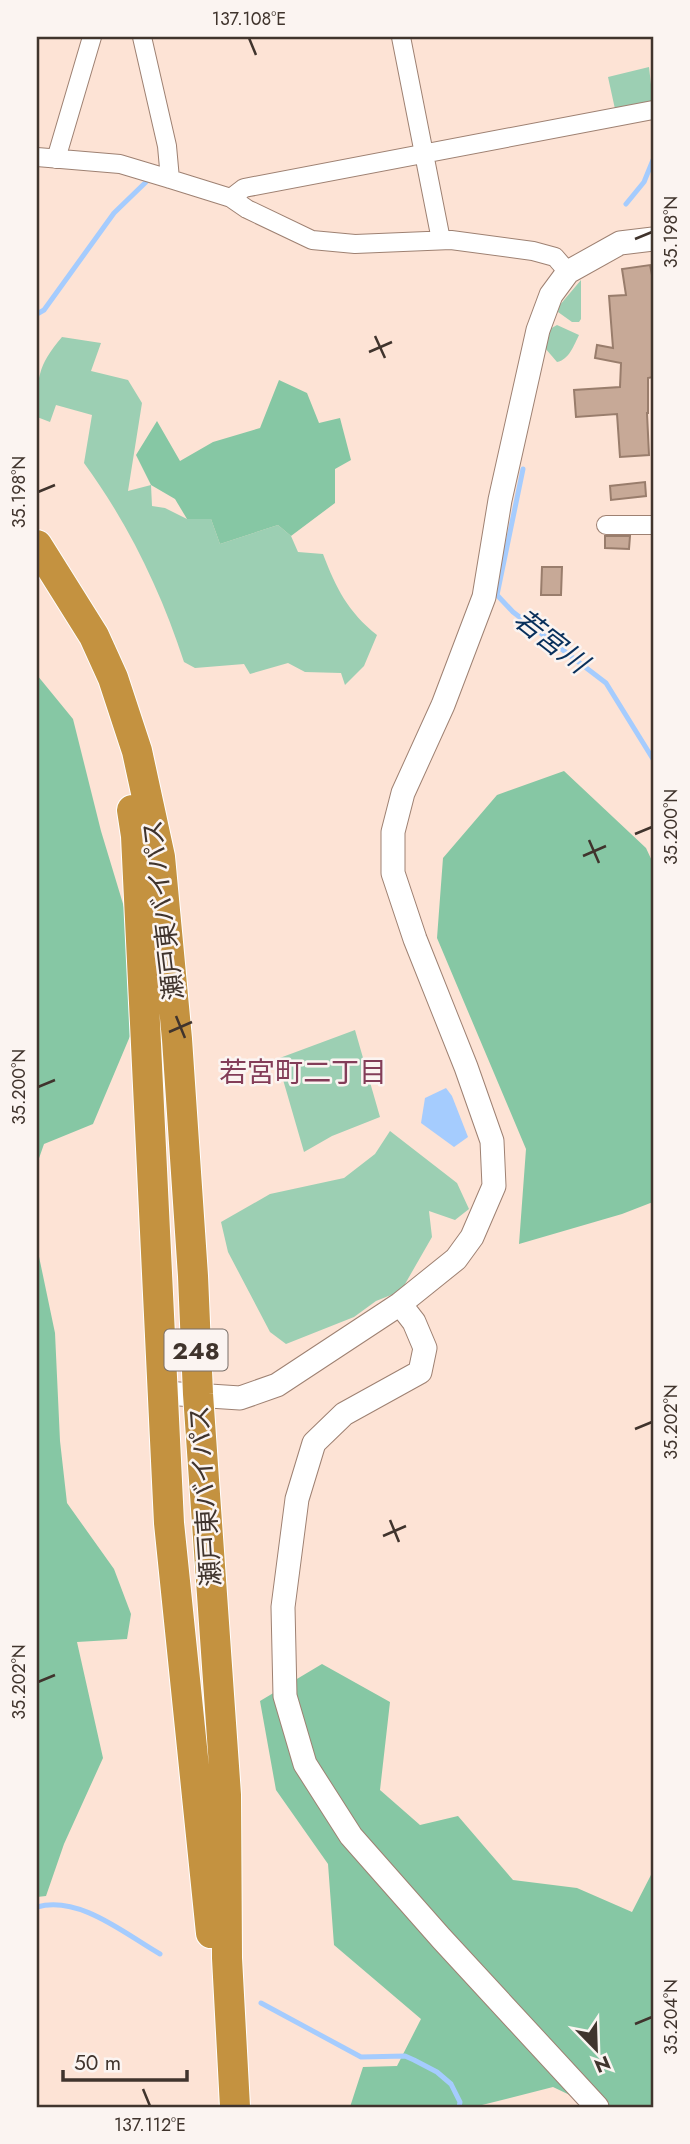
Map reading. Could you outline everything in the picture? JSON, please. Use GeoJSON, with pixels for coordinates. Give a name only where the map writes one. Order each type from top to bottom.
{"type":"FeatureCollection","features":[{"type":"Feature","properties":{"kind":"highway","name":"瀬戸東バイパス"},"geometry":{"type":"LineString","coordinates":[[37,545],[94,636],[113,678],[137,751],[160,857],[177,1040],[226,1795],[227,1958],[235,2107]]}},
{"type":"Feature","properties":{"kind":"highway","name":"瀬戸東バイパス"},"geometry":{"type":"LineString","coordinates":[[76,608],[121,748],[136,836],[169,1523],[220,2021],[222,2107]]}},
{"type":"Feature","properties":{"kind":"street"},"geometry":{"type":"LineString","coordinates":[[92,37],[47,158],[120,164],[170,179],[231,198],[312,240],[355,244],[441,240],[533,251],[555,257],[568,272]]}},
{"type":"Feature","properties":{"kind":"street"},"geometry":{"type":"LineString","coordinates":[[142,37],[167,146],[170,179]]}},
{"type":"Feature","properties":{"kind":"street"},"geometry":{"type":"LineString","coordinates":[[401,37],[441,240]]}},
{"type":"Feature","properties":{"kind":"street"},"geometry":{"type":"LineString","coordinates":[[231,198],[244,188],[653,110]]}},
{"type":"Feature","properties":{"kind":"street"},"geometry":{"type":"LineString","coordinates":[[164,1393],[240,1398],[277,1385],[400,1304],[456,1259],[472,1237],[494,1186],[492,1141],[415,939],[393,873],[393,832],[403,793],[443,705],[484,597],[500,500],[538,330],[551,295],[568,272],[620,243],[653,239]]}},
{"type":"Feature","properties":{"kind":"street"},"geometry":{"type":"LineString","coordinates":[[606,525],[653,525]]}},
{"type":"Feature","properties":{"kind":"street"},"geometry":{"type":"LineString","coordinates":[[400,1304],[414,1322],[425,1348],[420,1372],[345,1414],[314,1443],[297,1499],[283,1607],[285,1696],[305,1764],[351,1836],[597,2107]]}},
{"type":"Feature","properties":{"kind":"green space"},"geometry":{"type":"Polygon","coordinates":[[[649,67],[653,102],[615,109],[608,77],[649,67]]]}},
{"type":"Feature","properties":{"kind":"green space"},"geometry":{"type":"Polygon","coordinates":[[[581,280],[581,319],[579,322],[572,322],[558,312],[559,306],[581,280]]]}},
{"type":"Feature","properties":{"kind":"green space"},"geometry":{"type":"Polygon","coordinates":[[[557,325],[579,335],[568,355],[557,362],[545,348],[550,329],[557,325]]]}},
{"type":"Feature","properties":{"kind":"green space"},"geometry":{"type":"Polygon","coordinates":[[[62,337],[101,343],[91,371],[128,380],[142,403],[128,491],[151,485],[152,506],[165,508],[187,519],[211,519],[220,544],[278,525],[291,536],[298,552],[323,554],[344,599],[377,635],[364,666],[345,685],[341,673],[305,672],[288,663],[250,674],[244,664],[195,668],[184,662],[165,609],[142,558],[115,509],[84,463],[92,415],[56,405],[50,422],[37,417],[40,374],[48,356],[62,337]]]}},
{"type":"Feature","properties":{"kind":"green space"},"geometry":{"type":"Polygon","coordinates":[[[279,380],[307,393],[319,423],[340,418],[351,460],[335,469],[335,503],[291,536],[278,525],[220,544],[211,519],[187,519],[175,499],[151,485],[136,455],[157,421],[180,461],[213,442],[260,428],[279,380]]]}},
{"type":"Feature","properties":{"kind":"green space"},"geometry":{"type":"Polygon","coordinates":[[[37,675],[73,719],[101,831],[130,927],[141,1010],[93,1124],[44,1144],[37,1164],[37,675]]]}},
{"type":"Feature","properties":{"kind":"green space"},"geometry":{"type":"Polygon","coordinates":[[[564,771],[646,848],[653,863],[653,1202],[622,1214],[519,1244],[526,1149],[437,938],[443,858],[497,795],[564,771]]]}},
{"type":"Feature","properties":{"kind":"green space"},"geometry":{"type":"Polygon","coordinates":[[[355,1030],[380,1117],[332,1136],[304,1152],[277,1059],[355,1030]]]}},
{"type":"Feature","properties":{"kind":"green space"},"geometry":{"type":"Polygon","coordinates":[[[390,1131],[457,1183],[469,1209],[455,1220],[429,1211],[432,1237],[401,1291],[376,1301],[354,1317],[286,1344],[270,1332],[228,1252],[221,1222],[270,1194],[344,1178],[375,1154],[390,1131]]]}},
{"type":"Feature","properties":{"kind":"green space"},"geometry":{"type":"Polygon","coordinates":[[[37,1247],[55,1333],[60,1441],[67,1503],[114,1569],[131,1614],[127,1639],[77,1642],[103,1758],[64,1844],[46,1896],[37,1897],[37,1247]]]}},
{"type":"Feature","properties":{"kind":"green space"},"geometry":{"type":"Polygon","coordinates":[[[322,1664],[390,1702],[380,1790],[420,1825],[458,1816],[513,1880],[577,1888],[632,1912],[653,1871],[653,2107],[595,2107],[553,2087],[474,2107],[350,2107],[363,2067],[397,2066],[421,2019],[334,1945],[328,1864],[276,1790],[260,1701],[322,1664]]]}},
{"type":"Feature","properties":{"kind":"water"},"geometry":{"type":"Polygon","coordinates":[[[446,1088],[452,1096],[468,1137],[454,1147],[421,1123],[425,1098],[446,1088]]]}},
{"type":"Feature","properties":{"kind":"building"},"geometry":{"type":"Polygon","coordinates":[[[650,265],[653,280],[653,377],[648,378],[649,455],[620,457],[617,414],[576,417],[574,390],[620,387],[621,363],[595,358],[597,345],[613,348],[609,296],[626,295],[622,269],[650,265]]]}},
{"type":"Feature","properties":{"kind":"building"},"geometry":{"type":"Polygon","coordinates":[[[645,482],[646,496],[611,500],[610,486],[645,482]]]}},
{"type":"Feature","properties":{"kind":"building"},"geometry":{"type":"Polygon","coordinates":[[[605,536],[630,536],[629,549],[605,548],[605,536]]]}},
{"type":"Feature","properties":{"kind":"building"},"geometry":{"type":"Polygon","coordinates":[[[542,567],[562,567],[561,595],[541,595],[542,567]]]}},
{"type":"Feature","properties":{"kind":"waterway","name":"若宮川"},"geometry":{"type":"LineString","coordinates":[[626,204],[644,182],[653,160]]}},
{"type":"Feature","properties":{"kind":"waterway"},"geometry":{"type":"LineString","coordinates":[[37,314],[44,310],[114,213],[146,182]]}},
{"type":"Feature","properties":{"kind":"waterway","name":"若宮川"},"geometry":{"type":"LineString","coordinates":[[523,469],[497,595],[513,612],[606,683],[653,759]]}},
{"type":"Feature","properties":{"kind":"waterway"},"geometry":{"type":"LineString","coordinates":[[37,1907],[69,1906],[85,1911],[160,1954]]}},
{"type":"Feature","properties":{"kind":"waterway"},"geometry":{"type":"LineString","coordinates":[[261,2003],[361,2057],[405,2056],[437,2072],[451,2084],[460,2102],[459,2107]]}},
{"type":"Feature","properties":{"kind":"district","name":"若宮町二丁目"},"geometry":{"type":"Point","coordinates":[303,1072]}}]}
